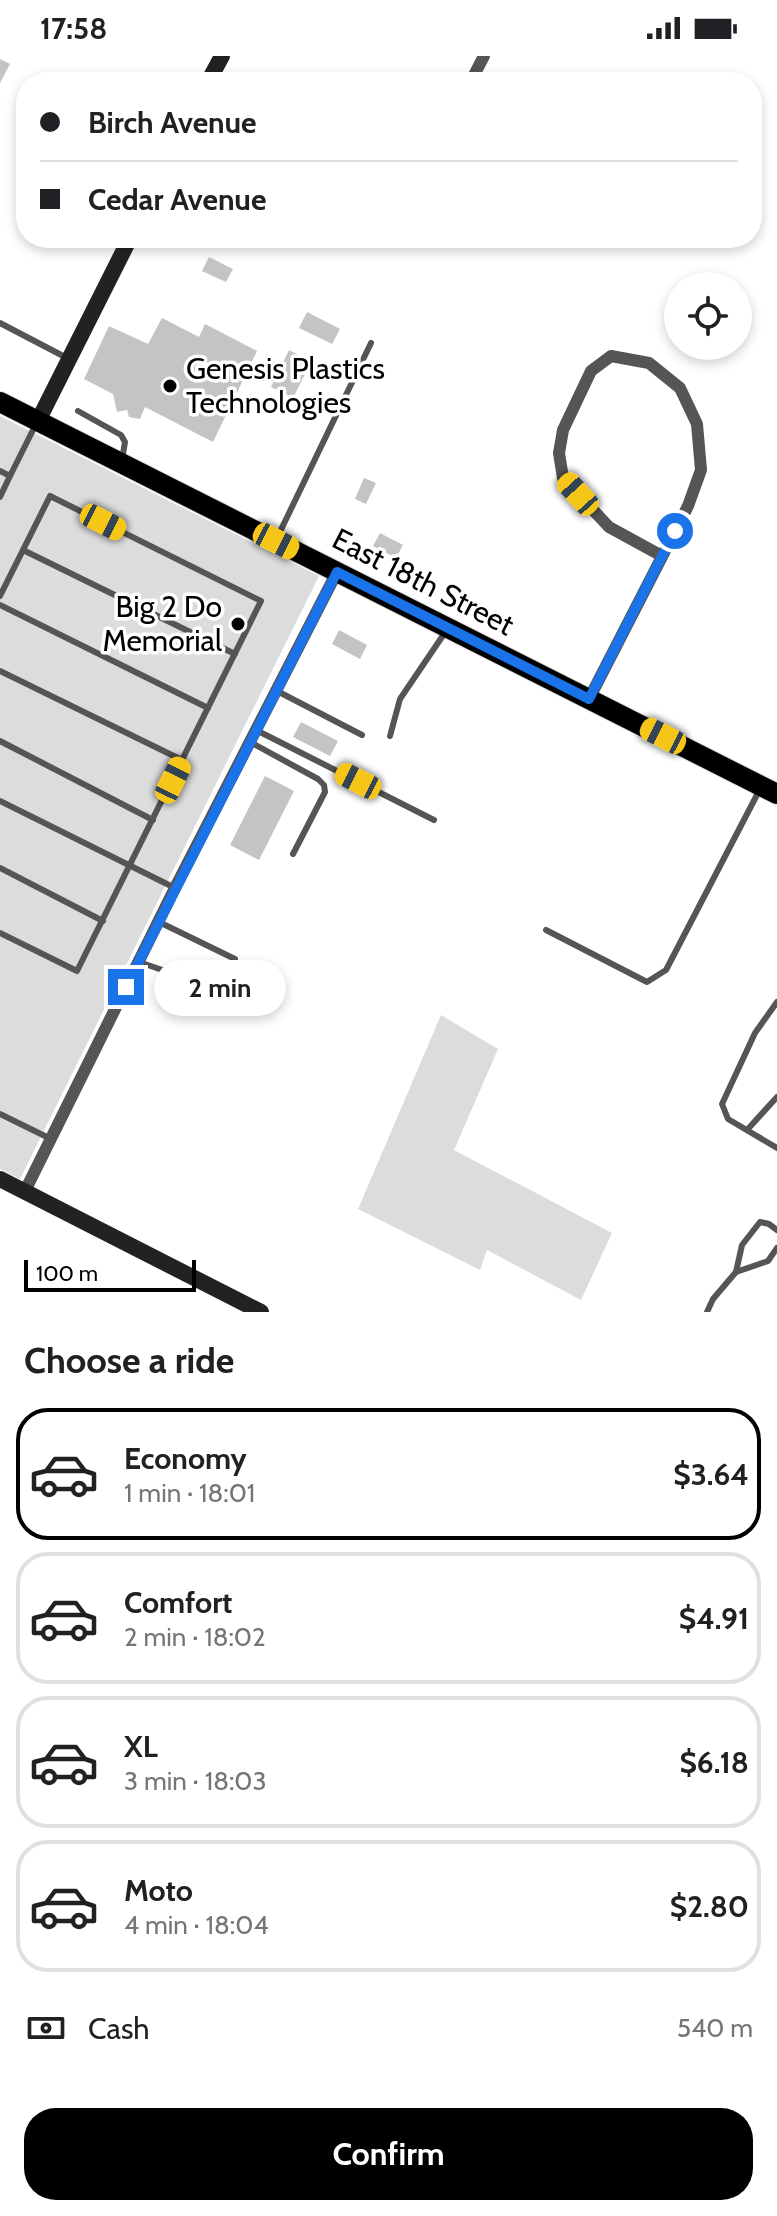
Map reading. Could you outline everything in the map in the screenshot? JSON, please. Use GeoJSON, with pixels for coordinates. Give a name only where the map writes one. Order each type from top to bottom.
{"type":"FeatureCollection","features":[{"type":"Feature","properties":{"kind":"main road","name":"East 18th Street"},"geometry":{"type":"LineString","coordinates":[[0,402],[770,790]]}},
{"type":"Feature","properties":{"kind":"street"},"geometry":{"type":"LineString","coordinates":[[38,421],[125,248]]}},
{"type":"Feature","properties":{"kind":"street"},"geometry":{"type":"LineString","coordinates":[[589,699],[688,506],[701,470],[697,424],[680,388],[649,363],[611,356],[591,371],[563,430],[559,453],[563,478],[609,527],[662,556]]}},
{"type":"Feature","properties":{"kind":"street"},"geometry":{"type":"LineString","coordinates":[[25,1191],[175,888],[337,572]]}},
{"type":"Feature","properties":{"kind":"street"},"geometry":{"type":"LineString","coordinates":[[0,1179],[261,1312]]}},
{"type":"Feature","properties":{"kind":"lane"},"geometry":{"type":"LineString","coordinates":[[0,323],[69,359]]}},
{"type":"Feature","properties":{"kind":"lane"},"geometry":{"type":"LineString","coordinates":[[276,541],[371,343]]}},
{"type":"Feature","properties":{"kind":"lane"},"geometry":{"type":"LineString","coordinates":[[78,411],[121,435],[125,442],[122,463]]}},
{"type":"Feature","properties":{"kind":"lane"},"geometry":{"type":"LineString","coordinates":[[0,497],[38,421]]}},
{"type":"Feature","properties":{"kind":"lane"},"geometry":{"type":"LineString","coordinates":[[0,471],[10,476]]}},
{"type":"Feature","properties":{"kind":"lane"},"geometry":{"type":"LineString","coordinates":[[0,596],[50,496],[261,601],[77,971],[0,933]]}},
{"type":"Feature","properties":{"kind":"lane"},"geometry":{"type":"LineString","coordinates":[[23,550],[235,654]]}},
{"type":"Feature","properties":{"kind":"lane"},"geometry":{"type":"LineString","coordinates":[[0,605],[208,708]]}},
{"type":"Feature","properties":{"kind":"lane"},"geometry":{"type":"LineString","coordinates":[[390,736],[400,699],[448,628]]}},
{"type":"Feature","properties":{"kind":"lane"},"geometry":{"type":"LineString","coordinates":[[0,671],[182,760]]}},
{"type":"Feature","properties":{"kind":"lane"},"geometry":{"type":"LineString","coordinates":[[277,691],[362,735]]}},
{"type":"Feature","properties":{"kind":"lane"},"geometry":{"type":"LineString","coordinates":[[256,730],[434,820]]}},
{"type":"Feature","properties":{"kind":"lane"},"geometry":{"type":"LineString","coordinates":[[0,741],[153,820]]}},
{"type":"Feature","properties":{"kind":"lane"},"geometry":{"type":"LineString","coordinates":[[250,742],[324,785],[325,792],[293,854]]}},
{"type":"Feature","properties":{"kind":"lane"},"geometry":{"type":"LineString","coordinates":[[546,930],[647,982],[666,970],[770,790]]}},
{"type":"Feature","properties":{"kind":"lane"},"geometry":{"type":"LineString","coordinates":[[0,801],[175,888]]}},
{"type":"Feature","properties":{"kind":"lane"},"geometry":{"type":"LineString","coordinates":[[0,868],[103,921]]}},
{"type":"Feature","properties":{"kind":"lane"},"geometry":{"type":"LineString","coordinates":[[139,962],[209,986],[221,987],[235,964],[235,959],[159,922]]}},
{"type":"Feature","properties":{"kind":"lane"},"geometry":{"type":"LineString","coordinates":[[777,1002],[755,1033],[722,1104],[728,1119],[777,1148]]}},
{"type":"Feature","properties":{"kind":"lane"},"geometry":{"type":"LineString","coordinates":[[747,1130],[777,1097]]}},
{"type":"Feature","properties":{"kind":"lane"},"geometry":{"type":"LineString","coordinates":[[0,1114],[51,1139]]}},
{"type":"Feature","properties":{"kind":"lane"},"geometry":{"type":"LineString","coordinates":[[707,1312],[713,1299],[736,1272],[742,1245],[752,1230],[760,1222],[777,1230]]}},
{"type":"Feature","properties":{"kind":"lane"},"geometry":{"type":"LineString","coordinates":[[736,1272],[768,1261],[777,1248]]}},
{"type":"Feature","properties":{"kind":"shaded area"},"geometry":{"type":"Polygon","coordinates":[[[0,416],[319,576],[20,1179],[0,1169],[0,416]]]}},
{"type":"Feature","properties":{"kind":"shaded area"},"geometry":{"type":"Polygon","coordinates":[[[441,1015],[498,1049],[454,1150],[612,1233],[581,1300],[487,1250],[480,1270],[358,1209],[441,1015]]]}},
{"type":"Feature","properties":{"kind":"building"},"geometry":{"type":"Polygon","coordinates":[[[0,59],[10,64],[0,83],[0,59]]]}},
{"type":"Feature","properties":{"kind":"building"},"geometry":{"type":"Polygon","coordinates":[[[209,257],[233,269],[226,282],[202,271],[209,257]]]}},
{"type":"Feature","properties":{"kind":"building"},"geometry":{"type":"Polygon","coordinates":[[[307,312],[340,329],[332,344],[299,328],[307,312]]]}},
{"type":"Feature","properties":{"kind":"building","name":"Genesis Plastics Technologies"},"geometry":{"type":"Polygon","coordinates":[[[162,318],[199,337],[205,324],[257,351],[213,442],[145,407],[140,419],[129,417],[127,410],[117,412],[113,394],[84,379],[109,326],[148,344],[162,318]]]}},
{"type":"Feature","properties":{"kind":"building"},"geometry":{"type":"Polygon","coordinates":[[[289,350],[311,362],[293,398],[271,387],[289,350]]]}},
{"type":"Feature","properties":{"kind":"building"},"geometry":{"type":"Polygon","coordinates":[[[364,478],[376,483],[366,504],[355,499],[364,478]]]}},
{"type":"Feature","properties":{"kind":"building"},"geometry":{"type":"Polygon","coordinates":[[[380,533],[403,545],[396,558],[373,546],[380,533]]]}},
{"type":"Feature","properties":{"kind":"building"},"geometry":{"type":"Polygon","coordinates":[[[339,630],[367,645],[360,659],[332,644],[339,630]]]}},
{"type":"Feature","properties":{"kind":"building"},"geometry":{"type":"Polygon","coordinates":[[[301,722],[338,741],[330,756],[293,737],[301,722]]]}},
{"type":"Feature","properties":{"kind":"building"},"geometry":{"type":"Polygon","coordinates":[[[265,776],[294,791],[259,860],[230,845],[265,776]]]}},
{"type":"Feature","properties":{"kind":"place","name":"Genesis Plastics Technologies"},"geometry":{"type":"Point","coordinates":[170,386]}},
{"type":"Feature","properties":{"kind":"place","name":"Big 2 Do Memorial"},"geometry":{"type":"Point","coordinates":[238,624]}},
{"type":"Feature","properties":{"kind":"route"},"geometry":{"type":"LineString","coordinates":[[126,987],[337,572],[589,699],[675,531]]}}]}
